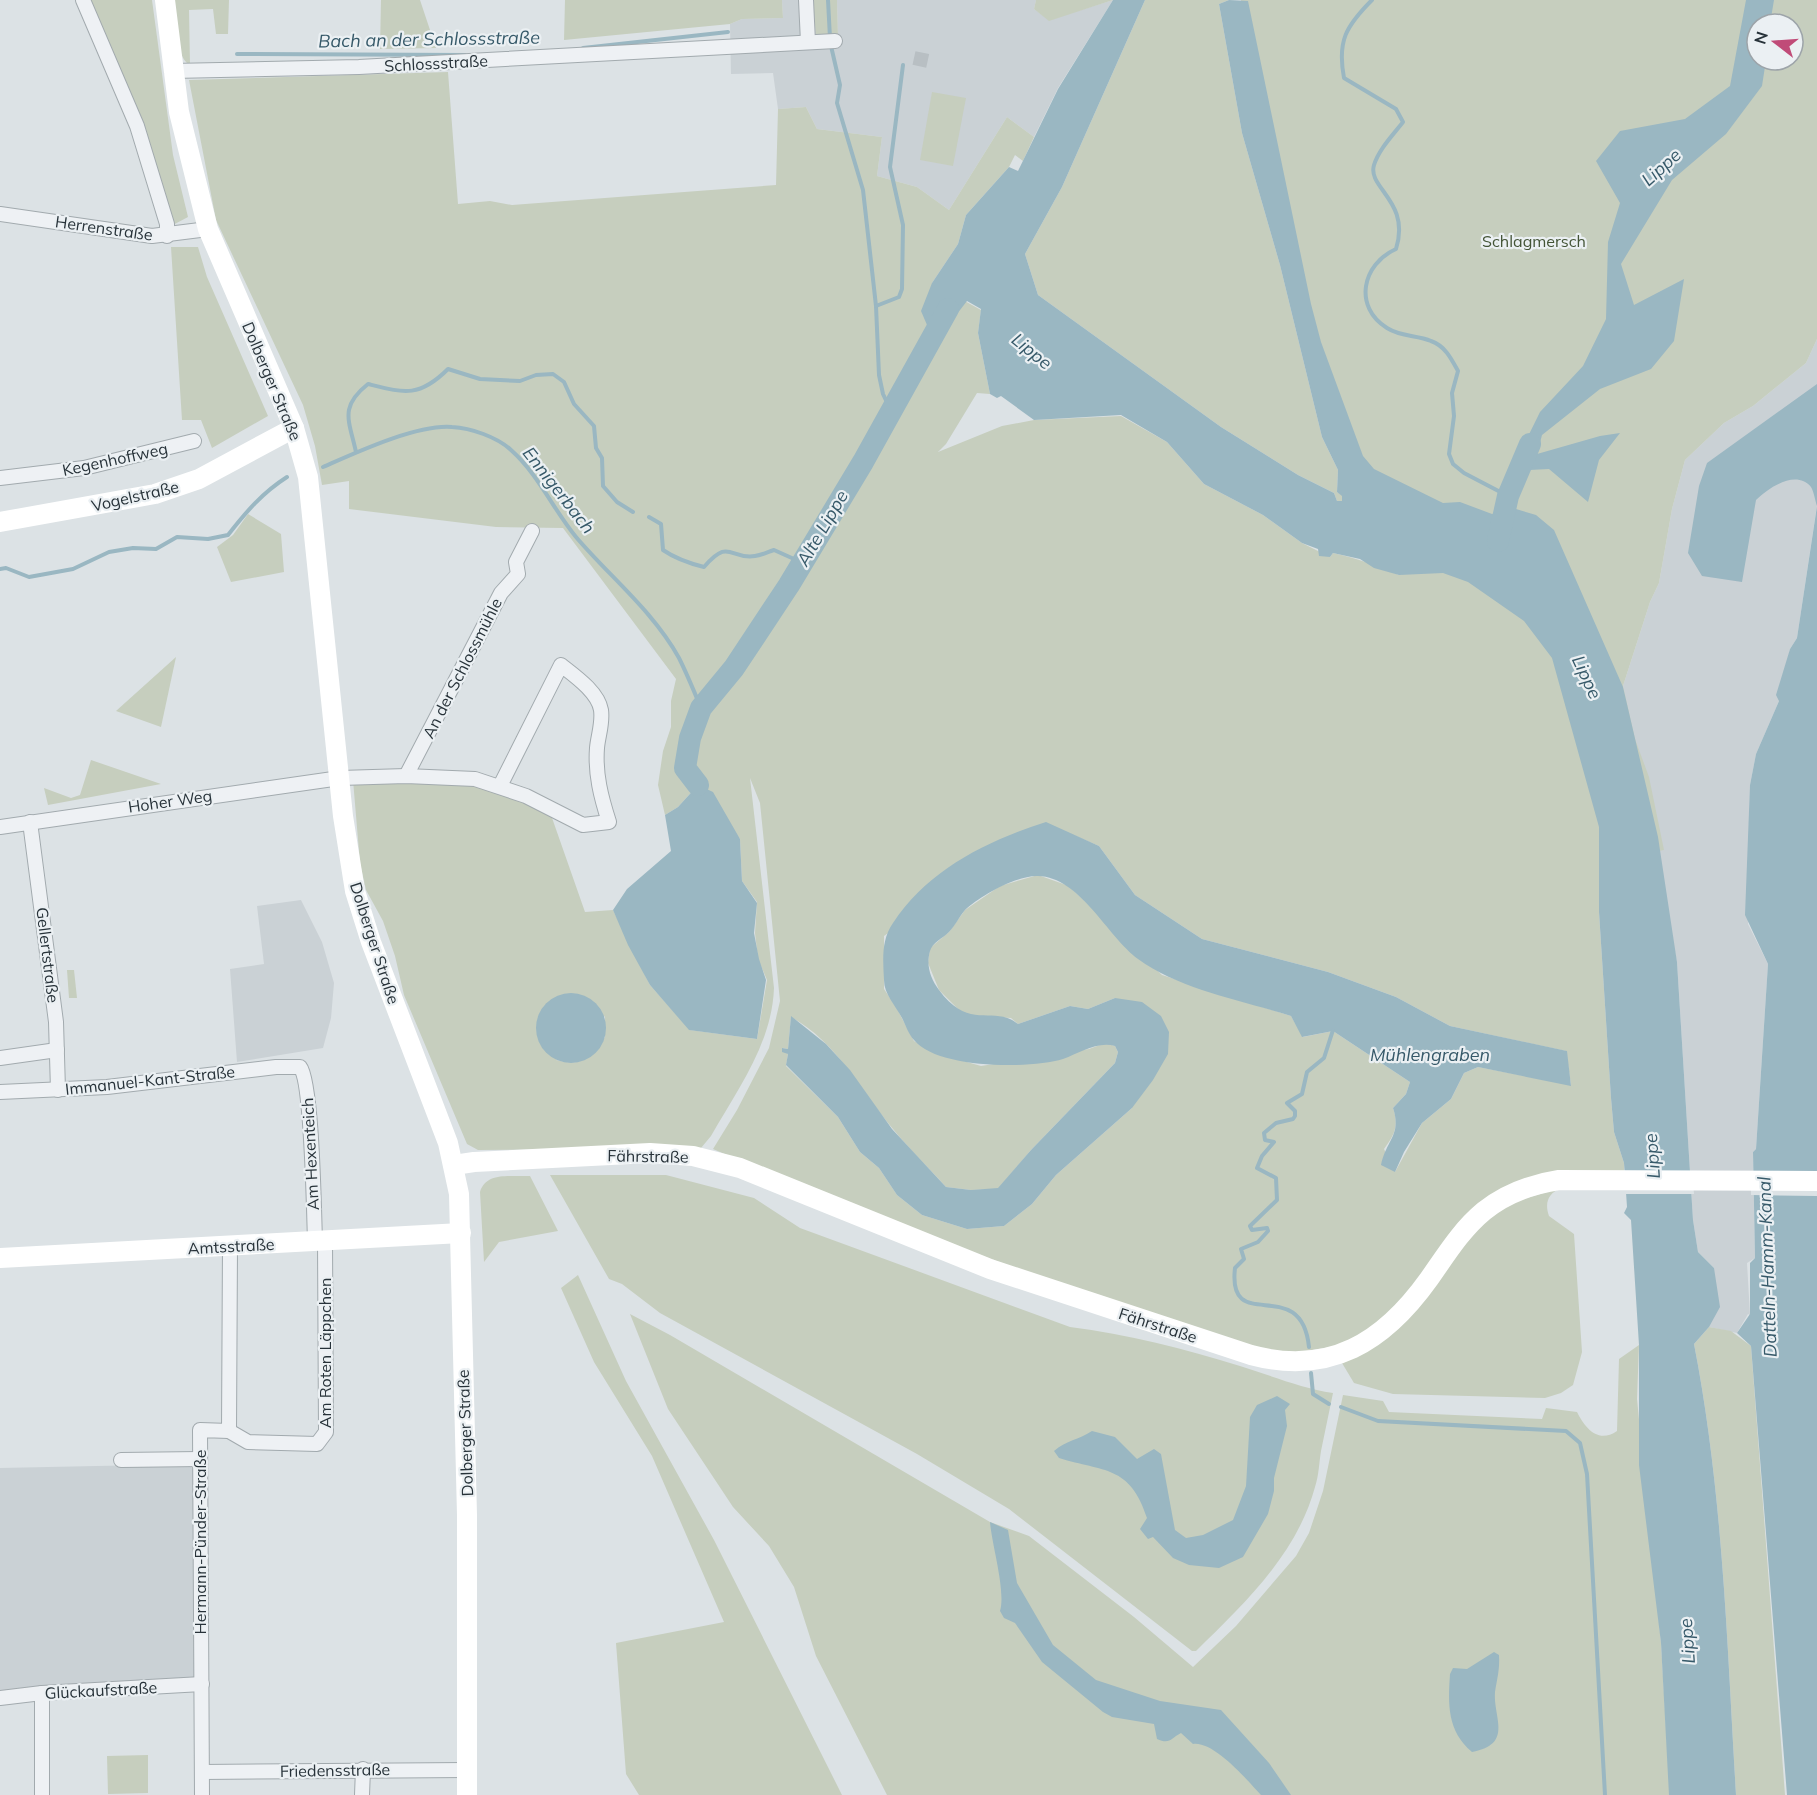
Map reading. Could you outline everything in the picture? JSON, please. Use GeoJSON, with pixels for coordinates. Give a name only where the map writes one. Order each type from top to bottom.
{"type":"FeatureCollection","features":[{"type":"Feature","properties":{"kind":"main road","name":"Dolberger Straße"},"geometry":{"type":"LineString","coordinates":[[165,0],[172,71],[189,162],[208,230],[294,428],[310,487],[340,778],[352,876],[359,906],[454,1165],[461,1233],[467,1515],[467,1795]]}},
{"type":"Feature","properties":{"kind":"main road","name":"Vogelstraße"},"geometry":{"type":"LineString","coordinates":[[0,522],[155,494],[199,480],[294,428]]}},
{"type":"Feature","properties":{"kind":"main road","name":"Fährstraße"},"geometry":{"type":"LineString","coordinates":[[454,1165],[480,1161],[629,1154],[702,1158],[740,1168],[990,1269],[1251,1355],[1282,1361],[1346,1353],[1377,1336],[1406,1309],[1472,1222],[1499,1201],[1548,1182],[1610,1179],[1817,1181]]}},
{"type":"Feature","properties":{"kind":"main road","name":"Amtsstraße"},"geometry":{"type":"LineString","coordinates":[[0,1258],[461,1233]]}},
{"type":"Feature","properties":{"kind":"street"},"geometry":{"type":"LineString","coordinates":[[83,0],[137,126],[167,224],[167,236]]}},
{"type":"Feature","properties":{"kind":"street"},"geometry":{"type":"LineString","coordinates":[[806,0],[808,42]]}},
{"type":"Feature","properties":{"kind":"street","name":"Schlossstraße"},"geometry":{"type":"LineString","coordinates":[[172,71],[359,67],[829,41]]}},
{"type":"Feature","properties":{"kind":"street","name":"Herrenstraße"},"geometry":{"type":"LineString","coordinates":[[0,214],[167,236],[208,230]]}},
{"type":"Feature","properties":{"kind":"street","name":"Kegenhoffweg"},"geometry":{"type":"LineString","coordinates":[[0,478],[84,468],[194,441]]}},
{"type":"Feature","properties":{"kind":"street","name":"An der Schlossmühle"},"geometry":{"type":"LineString","coordinates":[[406,776],[501,592],[518,574],[516,562],[532,531]]}},
{"type":"Feature","properties":{"kind":"street"},"geometry":{"type":"LineString","coordinates":[[340,778],[406,776],[466,778],[500,786],[583,825],[609,822],[601,798],[596,769],[601,710],[596,698],[581,681],[561,665],[500,786]]}},
{"type":"Feature","properties":{"kind":"street","name":"Hoher Weg"},"geometry":{"type":"LineString","coordinates":[[0,827],[340,778]]}},
{"type":"Feature","properties":{"kind":"street","name":"Gellertstraße"},"geometry":{"type":"LineString","coordinates":[[30,822],[49,953],[58,1089]]}},
{"type":"Feature","properties":{"kind":"street"},"geometry":{"type":"LineString","coordinates":[[0,1058],[57,1050]]}},
{"type":"Feature","properties":{"kind":"street","name":"Immanuel-Kant-Straße"},"geometry":{"type":"LineString","coordinates":[[0,1092],[107,1087],[276,1067],[300,1067]]}},
{"type":"Feature","properties":{"kind":"street","name":"Am Hexenteich"},"geometry":{"type":"LineString","coordinates":[[300,1067],[304,1075],[307,1099],[320,1240]]}},
{"type":"Feature","properties":{"kind":"street","name":"Am Roten Läppchen"},"geometry":{"type":"LineString","coordinates":[[230,1431],[248,1442],[260,1443],[316,1443],[327,1432],[320,1240]]}},
{"type":"Feature","properties":{"kind":"street"},"geometry":{"type":"LineString","coordinates":[[230,1246],[230,1431]]}},
{"type":"Feature","properties":{"kind":"street","name":"Hermann-Pünder-Straße"},"geometry":{"type":"LineString","coordinates":[[202,1795],[200,1430],[230,1431]]}},
{"type":"Feature","properties":{"kind":"street"},"geometry":{"type":"LineString","coordinates":[[121,1460],[199,1459]]}},
{"type":"Feature","properties":{"kind":"street","name":"Glückaufstraße"},"geometry":{"type":"LineString","coordinates":[[0,1698],[42,1693],[202,1684]]}},
{"type":"Feature","properties":{"kind":"street"},"geometry":{"type":"LineString","coordinates":[[42,1693],[42,1795]]}},
{"type":"Feature","properties":{"kind":"street"},"geometry":{"type":"LineString","coordinates":[[362,1795],[363,1769]]}},
{"type":"Feature","properties":{"kind":"street","name":"Friedensstraße"},"geometry":{"type":"LineString","coordinates":[[202,1772],[467,1770]]}},
{"type":"Feature","properties":{"kind":"shaded area"},"geometry":{"type":"Polygon","coordinates":[[[782,0],[813,0],[816,37],[838,35],[837,0],[1036,0],[1034,9],[1049,20],[1113,0],[1058,88],[1034,137],[1007,117],[949,210],[917,187],[877,176],[882,137],[817,129],[806,107],[778,109],[773,73],[731,74],[730,24],[742,19],[783,18],[782,0]]]}},
{"type":"Feature","properties":{"kind":"shaded area"},"geometry":{"type":"Polygon","coordinates":[[[1817,339],[1817,505],[1797,638],[1790,649],[1779,701],[1756,754],[1750,785],[1748,924],[1768,964],[1756,1149],[1753,1152],[1755,1258],[1747,1263],[1750,1315],[1748,1314],[1737,1333],[1709,1327],[1714,1268],[1698,1252],[1693,1220],[1677,962],[1623,686],[1650,602],[1659,583],[1672,509],[1685,460],[1724,423],[1753,406],[1806,363],[1817,339]]]}},
{"type":"Feature","properties":{"kind":"shaded area"},"geometry":{"type":"Polygon","coordinates":[[[301,900],[322,942],[334,983],[331,1018],[323,1048],[237,1062],[230,969],[264,964],[257,906],[301,900]]]}},
{"type":"Feature","properties":{"kind":"shaded area"},"geometry":{"type":"Polygon","coordinates":[[[193,1464],[194,1680],[0,1691],[0,1468],[193,1464]]]}},
{"type":"Feature","properties":{"kind":"green space"},"geometry":{"type":"Polygon","coordinates":[[[87,0],[152,0],[173,155],[188,217],[171,226],[87,0]]]}},
{"type":"Feature","properties":{"kind":"green space"},"geometry":{"type":"Polygon","coordinates":[[[175,0],[229,0],[228,34],[216,34],[213,9],[189,10],[190,65],[181,54],[175,0]]]}},
{"type":"Feature","properties":{"kind":"green space"},"geometry":{"type":"Polygon","coordinates":[[[381,0],[420,0],[436,48],[380,49],[381,0]]]}},
{"type":"Feature","properties":{"kind":"green space"},"geometry":{"type":"Polygon","coordinates":[[[565,0],[782,0],[783,18],[742,19],[730,24],[564,40],[565,0]]]}},
{"type":"Feature","properties":{"kind":"green space"},"geometry":{"type":"Polygon","coordinates":[[[813,0],[837,0],[838,36],[816,38],[813,0]]]}},
{"type":"Feature","properties":{"kind":"green space"},"geometry":{"type":"Polygon","coordinates":[[[1036,0],[1113,0],[1049,21],[1034,9],[1036,0]]]}},
{"type":"Feature","properties":{"kind":"green space"},"geometry":{"type":"Polygon","coordinates":[[[1145,0],[1229,0],[1219,4],[1242,133],[1280,265],[1322,437],[1338,470],[1337,492],[1342,495],[1342,502],[1337,501],[1334,493],[1298,475],[1221,427],[1038,295],[1025,254],[1062,187],[1145,0]]]}},
{"type":"Feature","properties":{"kind":"green space","name":"Schlagmersch"},"geometry":{"type":"Polygon","coordinates":[[[1241,0],[1817,0],[1817,339],[1806,363],[1753,406],[1724,423],[1685,460],[1672,509],[1659,583],[1650,602],[1623,686],[1635,739],[1649,777],[1664,850],[1600,862],[1599,912],[1611,1098],[1614,1132],[1624,1163],[1624,1174],[1515,1185],[1408,1298],[1350,1344],[1280,1355],[1174,1324],[872,1217],[713,1149],[737,1110],[769,1048],[780,1001],[760,803],[750,778],[774,988],[772,1008],[767,1028],[752,1065],[711,1136],[701,1148],[478,1150],[467,1144],[404,995],[395,956],[383,921],[366,890],[360,863],[353,780],[481,783],[551,815],[585,912],[613,910],[650,985],[690,1030],[757,1039],[767,980],[758,959],[755,933],[757,902],[742,881],[740,839],[698,785],[678,807],[665,815],[658,785],[663,751],[671,727],[671,701],[676,679],[563,528],[496,527],[349,509],[349,481],[322,485],[315,446],[303,405],[216,220],[189,80],[448,72],[458,204],[490,201],[512,205],[776,185],[778,109],[806,107],[817,129],[882,137],[877,176],[917,187],[949,210],[1007,117],[1034,137],[1023,161],[1015,155],[1009,167],[966,215],[958,244],[932,283],[981,310],[978,333],[990,394],[977,393],[946,444],[938,452],[1002,426],[1034,420],[1121,416],[1167,442],[1204,484],[1263,515],[1302,543],[1330,557],[1333,553],[1342,555],[1399,575],[1311,338],[1245,38],[1241,0]],[[1045,823],[884,936],[884,989],[914,1041],[932,1052],[981,1066],[1089,1049],[1105,1043],[1115,1046],[1118,1052],[1115,1063],[1031,1150],[998,1189],[971,1190],[946,1187],[899,1136],[835,1053],[807,1027],[791,1017],[788,1049],[782,1048],[788,1054],[786,1066],[838,1117],[860,1152],[879,1168],[897,1195],[922,1215],[967,1229],[1004,1226],[1032,1204],[1056,1175],[1132,1108],[1115,998],[1088,1009],[1070,1006],[1018,1024],[1011,1018],[973,1016],[960,1011],[939,990],[928,963],[930,948],[949,932],[965,910],[1000,886],[1038,875],[1069,886],[1162,975],[1291,1016],[1303,1037],[1333,1031],[1410,1082],[1406,1094],[1393,1108],[1396,1120],[1395,1130],[1384,1149],[1395,1172],[1422,1123],[1451,1099],[1464,1073],[1478,1067],[1571,1085],[1566,1051],[1450,1026],[1396,997],[1328,972],[1202,939],[1135,895],[1099,846],[1045,823]],[[605,1016],[556,1060],[573,1062],[590,1055],[605,1037],[605,1016]]]}},
{"type":"Feature","properties":{"kind":"green space"},"geometry":{"type":"Polygon","coordinates":[[[932,92],[966,98],[953,166],[920,160],[932,92]]]}},
{"type":"Feature","properties":{"kind":"green space"},"geometry":{"type":"Polygon","coordinates":[[[171,247],[198,247],[207,277],[268,416],[212,448],[201,420],[182,420],[171,247]]]}},
{"type":"Feature","properties":{"kind":"green space"},"geometry":{"type":"Polygon","coordinates":[[[248,514],[281,534],[284,572],[231,582],[217,547],[233,535],[248,514]]]}},
{"type":"Feature","properties":{"kind":"green space"},"geometry":{"type":"Polygon","coordinates":[[[176,657],[161,727],[116,711],[176,657]]]}},
{"type":"Feature","properties":{"kind":"green space"},"geometry":{"type":"Polygon","coordinates":[[[91,760],[161,784],[48,805],[44,788],[71,798],[80,795],[91,760]]]}},
{"type":"Feature","properties":{"kind":"green space"},"geometry":{"type":"Polygon","coordinates":[[[67,970],[74,970],[77,998],[69,998],[67,970]]]}},
{"type":"Feature","properties":{"kind":"green space"},"geometry":{"type":"Polygon","coordinates":[[[550,1175],[666,1175],[754,1198],[800,1228],[1070,1327],[1177,1348],[1298,1385],[1333,1393],[1317,1478],[1307,1511],[1296,1534],[1267,1576],[1196,1651],[1192,1651],[1009,1509],[917,1454],[660,1313],[622,1284],[609,1279],[550,1175]]]}},
{"type":"Feature","properties":{"kind":"green space"},"geometry":{"type":"Polygon","coordinates":[[[500,1176],[530,1176],[558,1231],[499,1242],[484,1262],[480,1192],[483,1185],[500,1176]]]}},
{"type":"Feature","properties":{"kind":"green space"},"geometry":{"type":"Polygon","coordinates":[[[1561,1188],[1551,1195],[1547,1206],[1549,1216],[1574,1234],[1582,1352],[1573,1385],[1561,1393],[1545,1398],[1393,1394],[1354,1383],[1342,1363],[1476,1227],[1509,1203],[1561,1188]]]}},
{"type":"Feature","properties":{"kind":"green space"},"geometry":{"type":"Polygon","coordinates":[[[578,1275],[626,1381],[714,1540],[842,1795],[639,1795],[626,1774],[616,1643],[724,1622],[652,1456],[594,1362],[561,1288],[578,1275]]]}},
{"type":"Feature","properties":{"kind":"green space"},"geometry":{"type":"Polygon","coordinates":[[[630,1314],[670,1335],[990,1522],[1029,1536],[1134,1617],[1193,1667],[1236,1626],[1296,1556],[1309,1533],[1323,1491],[1343,1395],[1383,1401],[1389,1412],[1542,1419],[1546,1408],[1577,1412],[1584,1424],[1593,1432],[1598,1435],[1610,1435],[1617,1431],[1619,1359],[1639,1345],[1637,1399],[1661,1643],[1670,1795],[887,1795],[816,1656],[794,1587],[769,1546],[733,1507],[668,1409],[630,1314]]]}},
{"type":"Feature","properties":{"kind":"green space"},"geometry":{"type":"Polygon","coordinates":[[[1709,1327],[1731,1331],[1751,1346],[1785,1795],[1736,1795],[1718,1512],[1704,1400],[1694,1344],[1709,1327]]]}},
{"type":"Feature","properties":{"kind":"green space"},"geometry":{"type":"Polygon","coordinates":[[[148,1755],[148,1793],[108,1794],[107,1756],[148,1755]]]}},
{"type":"Feature","properties":{"kind":"water"},"geometry":{"type":"Polygon","coordinates":[[[1113,0],[1145,0],[1062,187],[1025,254],[1038,295],[1221,427],[1298,475],[1334,493],[1337,501],[1342,501],[1342,496],[1337,492],[1338,470],[1322,437],[1280,265],[1242,133],[1219,4],[1229,0],[1248,1],[1311,304],[1321,342],[1363,456],[1374,469],[1443,503],[1460,502],[1492,514],[1516,509],[1536,515],[1554,530],[1623,687],[1658,837],[1677,962],[1693,1220],[1698,1252],[1714,1268],[1720,1307],[1709,1327],[1694,1344],[1712,1456],[1718,1512],[1736,1795],[1669,1795],[1661,1643],[1639,1465],[1639,1345],[1631,1220],[1624,1213],[1627,1207],[1624,1163],[1614,1132],[1611,1098],[1599,912],[1599,827],[1552,658],[1524,621],[1468,582],[1443,573],[1399,575],[1374,568],[1360,559],[1333,553],[1330,557],[1319,556],[1318,549],[1302,543],[1263,515],[1204,484],[1167,442],[1121,415],[1034,420],[1001,396],[997,398],[990,394],[978,333],[981,309],[967,301],[940,336],[930,332],[921,311],[932,283],[958,244],[966,215],[1009,167],[1018,171],[1058,89],[1113,0]]]}},
{"type":"Feature","properties":{"kind":"water"},"geometry":{"type":"Polygon","coordinates":[[[1746,0],[1774,0],[1772,12],[1745,12],[1745,72],[1764,72],[1762,86],[1726,134],[1672,180],[1621,264],[1634,305],[1684,279],[1674,341],[1651,369],[1600,389],[1542,435],[1537,454],[1600,436],[1620,433],[1599,460],[1588,502],[1549,469],[1511,471],[1540,412],[1583,366],[1606,319],[1608,242],[1620,203],[1596,161],[1620,131],[1685,119],[1730,86],[1746,0]]]}},
{"type":"Feature","properties":{"kind":"water"},"geometry":{"type":"Polygon","coordinates":[[[1817,384],[1817,506],[1811,487],[1805,482],[1790,480],[1768,490],[1756,500],[1742,582],[1702,576],[1688,553],[1699,486],[1707,463],[1817,384]]]}},
{"type":"Feature","properties":{"kind":"water","name":"Datteln-Hamm-Kanal"},"geometry":{"type":"Polygon","coordinates":[[[1817,506],[1817,1795],[1787,1795],[1751,1346],[1737,1333],[1750,1314],[1750,1263],[1755,1258],[1753,1152],[1756,1149],[1768,964],[1745,915],[1750,785],[1756,754],[1779,701],[1776,695],[1790,649],[1797,638],[1817,506]]]}},
{"type":"Feature","properties":{"kind":"water"},"geometry":{"type":"Polygon","coordinates":[[[698,785],[713,792],[740,839],[742,881],[757,903],[754,933],[766,980],[757,1039],[689,1030],[650,985],[628,945],[613,910],[627,889],[671,851],[665,815],[678,807],[698,785]]]}},
{"type":"Feature","properties":{"kind":"water","name":"Mühlengraben"},"geometry":{"type":"Polygon","coordinates":[[[1046,822],[1099,846],[1135,895],[1202,939],[1328,972],[1396,997],[1450,1026],[1567,1051],[1571,1086],[1478,1067],[1464,1073],[1451,1099],[1422,1123],[1395,1172],[1381,1165],[1396,1125],[1393,1108],[1406,1094],[1410,1082],[1333,1031],[1302,1037],[1291,1016],[1212,993],[1155,970],[1127,949],[1092,909],[1067,886],[1053,879],[1029,877],[999,887],[972,904],[949,932],[933,945],[929,956],[929,966],[933,981],[939,990],[950,1003],[961,1010],[971,1014],[999,1016],[1018,1024],[1070,1006],[1088,1009],[1115,998],[1142,1002],[1161,1016],[1169,1032],[1168,1054],[1153,1080],[1132,1108],[1056,1175],[1032,1204],[1004,1226],[967,1229],[922,1215],[897,1195],[879,1168],[860,1152],[838,1117],[786,1065],[788,1054],[782,1052],[782,1048],[788,1049],[791,1016],[826,1044],[850,1070],[892,1129],[946,1187],[971,1190],[998,1188],[1031,1150],[1115,1063],[1118,1052],[1115,1046],[1102,1045],[1063,1059],[1007,1065],[942,1057],[926,1050],[914,1040],[891,1001],[884,980],[884,950],[889,930],[907,904],[941,873],[980,848],[1046,822]]]}},
{"type":"Feature","properties":{"kind":"water"},"geometry":{"type":"Polygon","coordinates":[[[571,993],[584,996],[596,1003],[603,1015],[606,1028],[603,1041],[596,1053],[584,1060],[571,1063],[558,1060],[546,1053],[539,1041],[536,1028],[539,1015],[546,1003],[558,996],[571,993]]]}},
{"type":"Feature","properties":{"kind":"water"},"geometry":{"type":"Polygon","coordinates":[[[1277,1396],[1290,1404],[1285,1410],[1287,1426],[1268,1514],[1243,1557],[1219,1568],[1189,1565],[1173,1558],[1153,1537],[1148,1539],[1140,1529],[1147,1518],[1140,1501],[1124,1479],[1102,1469],[1059,1458],[1054,1451],[1063,1444],[1092,1431],[1115,1437],[1137,1459],[1154,1449],[1161,1454],[1175,1530],[1186,1538],[1203,1535],[1233,1520],[1246,1486],[1250,1417],[1257,1405],[1277,1396]]]}},
{"type":"Feature","properties":{"kind":"water"},"geometry":{"type":"Polygon","coordinates":[[[990,1522],[1008,1530],[1017,1583],[1053,1645],[1096,1680],[1160,1701],[1221,1710],[1269,1763],[1291,1795],[1261,1795],[1239,1771],[1220,1755],[1211,1749],[1193,1744],[1181,1733],[1170,1740],[1161,1741],[1157,1739],[1154,1724],[1112,1717],[1042,1662],[1015,1623],[1004,1618],[1000,1611],[1000,1580],[990,1522]]]}},
{"type":"Feature","properties":{"kind":"water"},"geometry":{"type":"Polygon","coordinates":[[[1494,1652],[1499,1655],[1495,1692],[1497,1736],[1493,1743],[1472,1752],[1458,1735],[1451,1716],[1450,1674],[1453,1668],[1467,1669],[1494,1652]]]}},
{"type":"Feature","properties":{"kind":"pier"},"geometry":{"type":"Polygon","coordinates":[[[1621,1171],[1692,1172],[1694,1194],[1621,1194],[1621,1171]]]}},
{"type":"Feature","properties":{"kind":"pier"},"geometry":{"type":"Polygon","coordinates":[[[1751,1173],[1817,1175],[1817,1196],[1751,1195],[1751,1173]]]}},
{"type":"Feature","properties":{"kind":"waterway"},"geometry":{"type":"LineString","coordinates":[[828,0],[830,38]]}},
{"type":"Feature","properties":{"kind":"waterway"},"geometry":{"type":"LineString","coordinates":[[1372,0],[1350,26],[1346,35],[1342,54],[1344,78],[1396,109],[1403,122],[1383,148],[1374,165],[1377,181],[1394,207],[1399,233],[1396,249],[1384,256],[1369,275],[1366,286],[1369,309],[1387,328],[1436,343],[1450,357],[1458,371],[1452,393],[1454,416],[1449,454],[1453,464],[1464,473],[1508,496]]}},
{"type":"Feature","properties":{"kind":"waterway","name":"Bach an der Schlossstraße"},"geometry":{"type":"LineString","coordinates":[[583,48],[728,32]]}},
{"type":"Feature","properties":{"kind":"waterway"},"geometry":{"type":"LineString","coordinates":[[831,46],[840,85],[837,103],[863,190],[876,306],[879,375],[883,394],[891,411]]}},
{"type":"Feature","properties":{"kind":"waterway","name":"Bach an der Schlossstraße"},"geometry":{"type":"LineString","coordinates":[[237,54],[465,55]]}},
{"type":"Feature","properties":{"kind":"waterway"},"geometry":{"type":"LineString","coordinates":[[876,306],[899,297],[902,289],[903,225],[890,167],[903,65]]}},
{"type":"Feature","properties":{"kind":"waterway","name":"Alte Lippe"},"geometry":{"type":"LineString","coordinates":[[698,785],[685,768],[690,738],[701,708],[734,668],[789,585],[863,462],[948,309]]}},
{"type":"Feature","properties":{"kind":"waterway"},"geometry":{"type":"LineString","coordinates":[[356,452],[348,415],[353,400],[368,384],[392,390],[411,391],[428,385],[448,369],[480,379],[520,381],[536,375],[553,374],[564,382],[574,404],[594,426],[596,448],[602,458],[603,486],[617,502],[633,512]]}},
{"type":"Feature","properties":{"kind":"waterway","name":"Ennigerbach"},"geometry":{"type":"LineString","coordinates":[[323,467],[386,441],[438,427],[467,429],[499,441],[521,459],[576,537],[657,625],[679,658],[701,708]]}},
{"type":"Feature","properties":{"kind":"waterway","name":"Lippe"},"geometry":{"type":"LineString","coordinates":[[1498,541],[1508,496],[1530,444]]}},
{"type":"Feature","properties":{"kind":"waterway","name":"Ennigerbach"},"geometry":{"type":"LineString","coordinates":[[0,569],[6,568],[29,577],[73,569],[109,552],[133,548],[156,549],[177,537],[208,539],[228,535],[255,503],[287,477]]}},
{"type":"Feature","properties":{"kind":"waterway"},"geometry":{"type":"LineString","coordinates":[[649,517],[661,524],[663,550],[693,564],[704,567],[719,553],[725,551],[758,556],[774,550],[803,563]]}},
{"type":"Feature","properties":{"kind":"waterway"},"geometry":{"type":"LineString","coordinates":[[1309,1347],[1303,1325],[1293,1313],[1280,1307],[1253,1304],[1242,1299],[1236,1288],[1235,1268],[1244,1259],[1241,1249],[1258,1242],[1268,1231],[1267,1228],[1252,1230],[1250,1226],[1277,1200],[1276,1178],[1257,1168],[1262,1156],[1274,1142],[1265,1140],[1264,1133],[1276,1123],[1293,1119],[1295,1111],[1287,1103],[1302,1094],[1307,1072],[1324,1058],[1333,1030]]}},
{"type":"Feature","properties":{"kind":"waterway"},"geometry":{"type":"LineString","coordinates":[[1311,1373],[1313,1394],[1329,1404]]}},
{"type":"Feature","properties":{"kind":"waterway"},"geometry":{"type":"LineString","coordinates":[[1341,1407],[1378,1421],[1566,1431],[1580,1443],[1587,1474],[1605,1795]]}},
{"type":"Feature","properties":{"kind":"tunnel"},"geometry":{"type":"LineString","coordinates":[[914,58],[928,61]]}}]}
